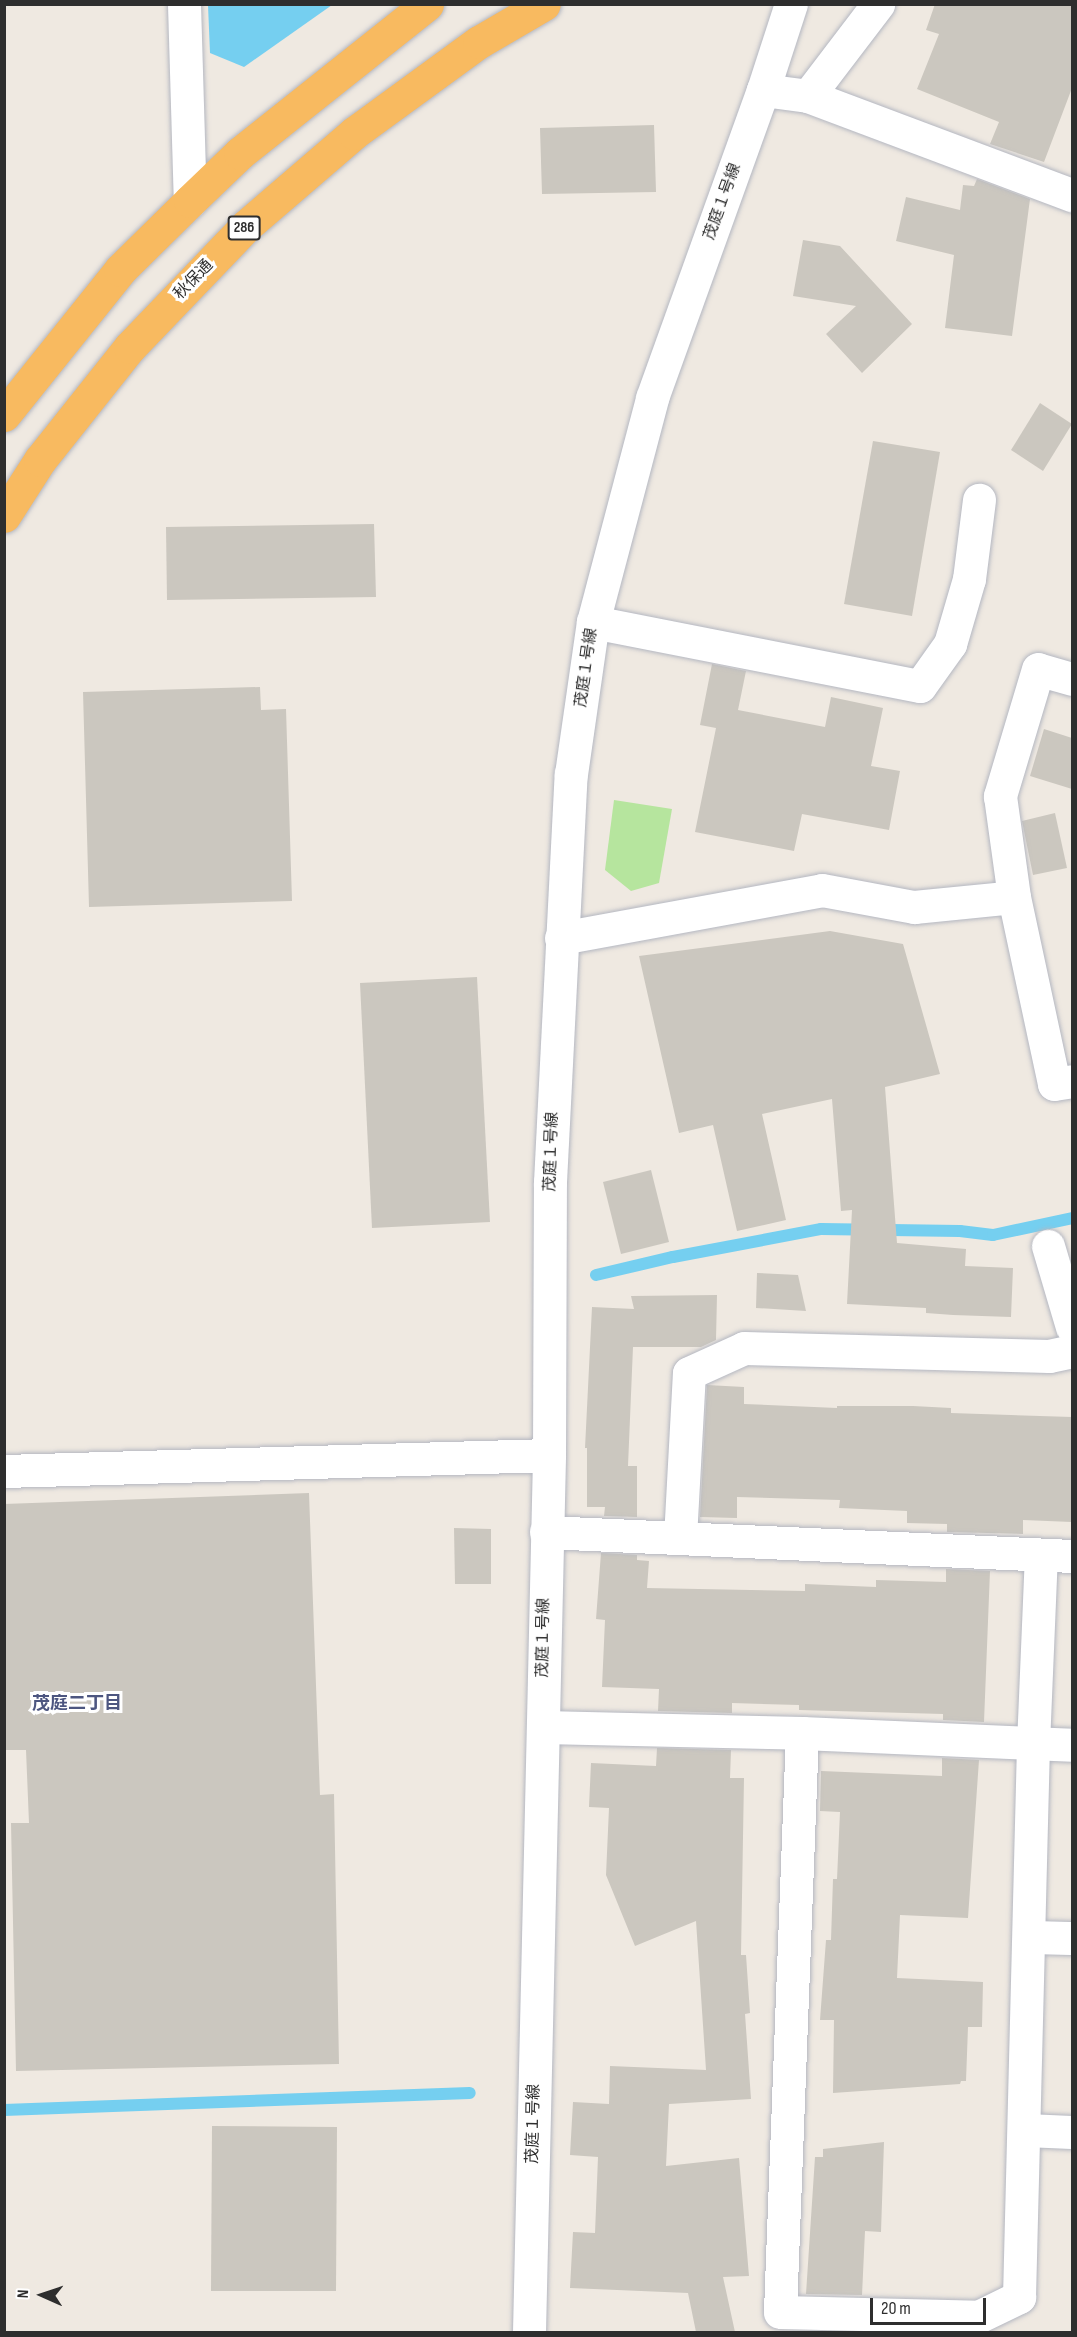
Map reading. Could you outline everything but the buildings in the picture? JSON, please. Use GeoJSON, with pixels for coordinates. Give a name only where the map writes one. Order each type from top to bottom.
{"type":"FeatureCollection","features":[{"type":"Feature","properties":{"kind":"highway"},"geometry":{"type":"LineString","coordinates":[[4,415],[120,270],[190,201],[240,153],[428,4]]}},
{"type":"Feature","properties":{"kind":"highway","name":"秋保通"},"geometry":{"type":"LineString","coordinates":[[4,516],[40,460],[130,347],[246,226],[354,133],[479,42],[544,4]]}},
{"type":"Feature","properties":{"kind":"street"},"geometry":{"type":"LineString","coordinates":[[184,4],[190,201]]}},
{"type":"Feature","properties":{"kind":"street","name":"茂庭１号線"},"geometry":{"type":"LineString","coordinates":[[529,2332],[549,1455],[550,1182],[571,774],[593,622],[652,398],[763,90],[791,4]]}},
{"type":"Feature","properties":{"kind":"street"},"geometry":{"type":"LineString","coordinates":[[808,96],[878,4]]}},
{"type":"Feature","properties":{"kind":"street"},"geometry":{"type":"LineString","coordinates":[[763,90],[808,96],[1072,195]]}},
{"type":"Feature","properties":{"kind":"street"},"geometry":{"type":"LineString","coordinates":[[593,622],[920,687],[950,644],[969,579],[979,500]]}},
{"type":"Feature","properties":{"kind":"street"},"geometry":{"type":"LineString","coordinates":[[1072,679],[1038,669],[1000,796],[1014,897],[1054,1084],[1072,1081]]}},
{"type":"Feature","properties":{"kind":"street"},"geometry":{"type":"LineString","coordinates":[[561,938],[822,890],[914,907],[1014,897]]}},
{"type":"Feature","properties":{"kind":"street"},"geometry":{"type":"LineString","coordinates":[[1048,1246],[1072,1327]]}},
{"type":"Feature","properties":{"kind":"street"},"geometry":{"type":"LineString","coordinates":[[680,1538],[689,1373],[744,1348],[1049,1356],[1072,1351]]}},
{"type":"Feature","properties":{"kind":"street"},"geometry":{"type":"LineString","coordinates":[[4,1471],[549,1455]]}},
{"type":"Feature","properties":{"kind":"street"},"geometry":{"type":"LineString","coordinates":[[546,1532],[1057,1556],[1033,1744],[1030,1936],[1019,2297],[978,2316],[780,2312],[802,1733]]}},
{"type":"Feature","properties":{"kind":"street"},"geometry":{"type":"LineString","coordinates":[[543,1727],[802,1733],[1072,1745]]}},
{"type":"Feature","properties":{"kind":"street"},"geometry":{"type":"LineString","coordinates":[[1030,1936],[1072,1938]]}},
{"type":"Feature","properties":{"kind":"street"},"geometry":{"type":"LineString","coordinates":[[1025,2130],[1072,2132]]}},
{"type":"Feature","properties":{"kind":"green space"},"geometry":{"type":"Polygon","coordinates":[[[614,800],[672,809],[659,883],[631,891],[605,870],[614,800]]]}},
{"type":"Feature","properties":{"kind":"water"},"geometry":{"type":"Polygon","coordinates":[[[208,5],[332,5],[244,67],[210,53],[208,5]]]}},
{"type":"Feature","properties":{"kind":"waterway"},"geometry":{"type":"LineString","coordinates":[[596,1275],[673,1257],[821,1229],[960,1231],[993,1235],[1072,1218]]}},
{"type":"Feature","properties":{"kind":"waterway"},"geometry":{"type":"LineString","coordinates":[[4,2110],[470,2093]]}},
{"type":"Feature","properties":{"kind":"district","name":"茂庭二丁目"},"geometry":{"type":"Point","coordinates":[77,1704]}}]}
